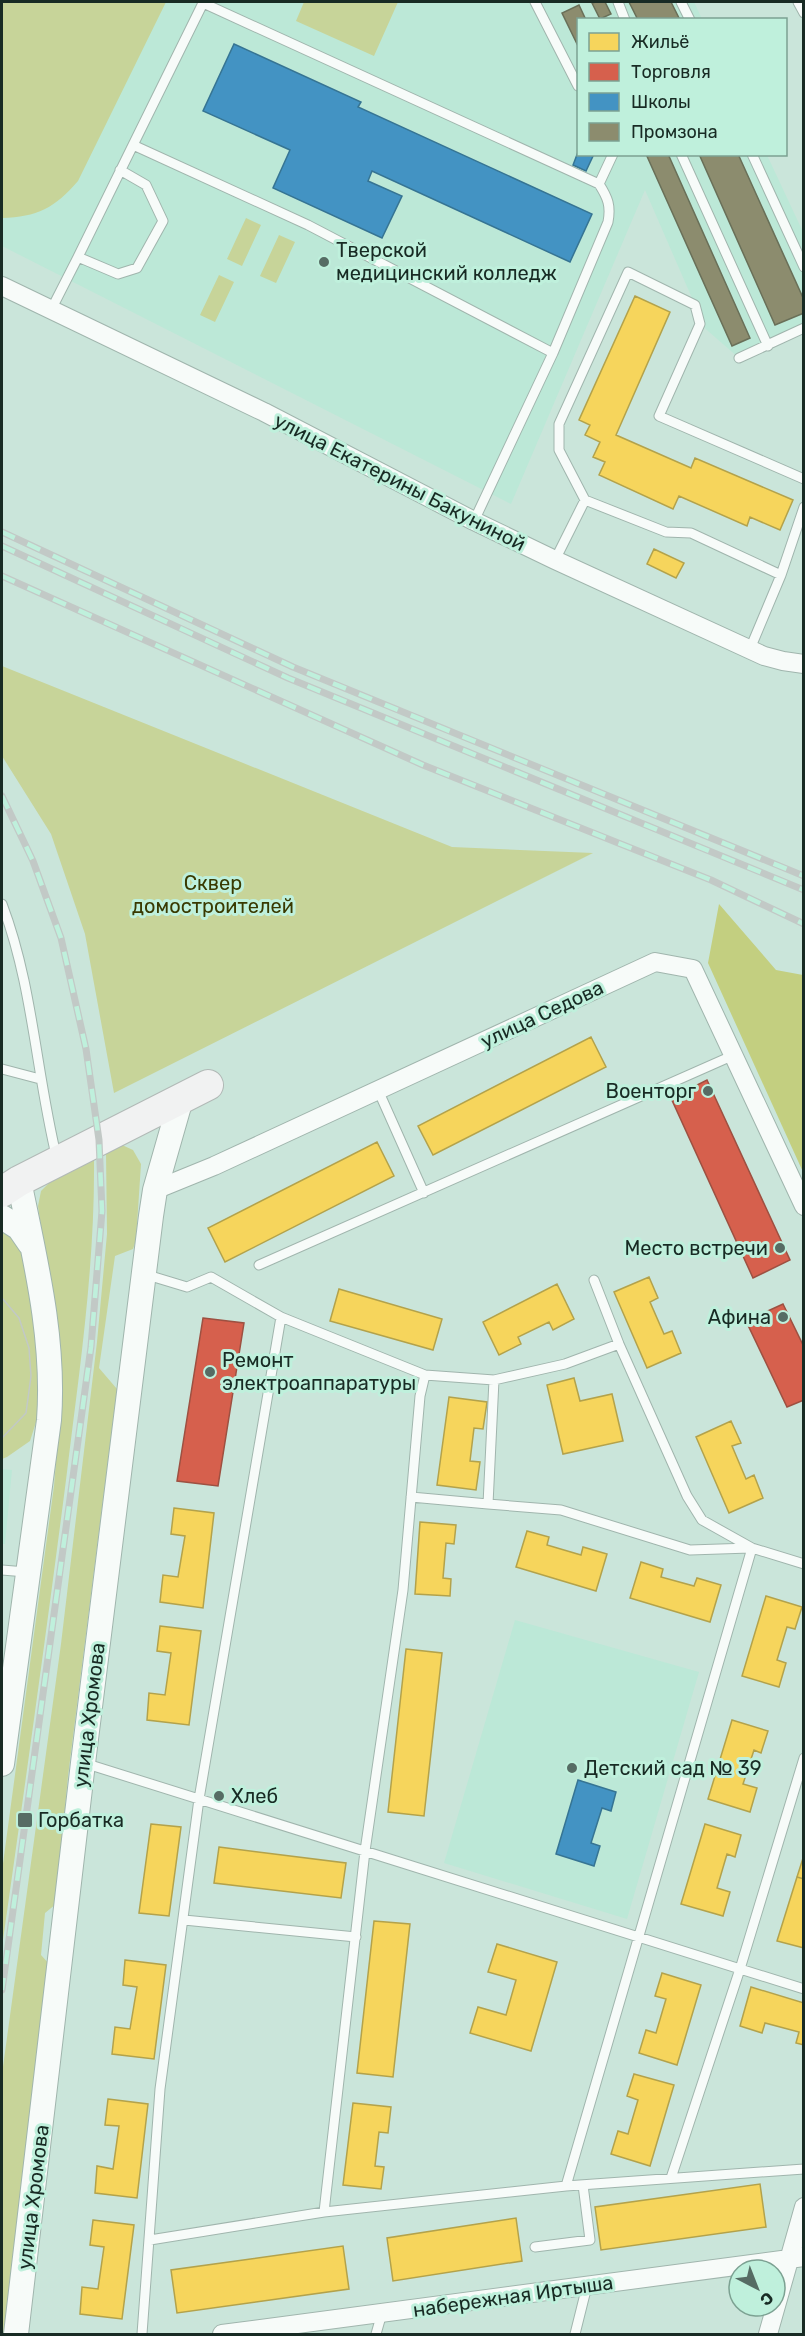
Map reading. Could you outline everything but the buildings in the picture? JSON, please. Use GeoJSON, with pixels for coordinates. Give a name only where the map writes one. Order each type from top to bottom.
{"type":"FeatureCollection","features":[{"type":"Feature","properties":{"kind":"main road"},"geometry":{"type":"LineString","coordinates":[[7,1186],[208,1085]]}},
{"type":"Feature","properties":{"kind":"street","name":"улица Екатерины Бакуниной"},"geometry":{"type":"LineString","coordinates":[[2,286],[264,412],[474,521],[555,560],[773,659],[804,664]]}},
{"type":"Feature","properties":{"kind":"street","name":"улица Седова"},"geometry":{"type":"LineString","coordinates":[[155,1190],[213,1166],[655,962],[693,969],[804,1206]]}},
{"type":"Feature","properties":{"kind":"street","name":"улица Хромова"},"geometry":{"type":"LineString","coordinates":[[16,2334],[83,1763],[155,1190],[182,1099]]}},
{"type":"Feature","properties":{"kind":"street"},"geometry":{"type":"LineString","coordinates":[[2,1764],[51,1396],[47,1336],[33,1252],[7,1186]]}},
{"type":"Feature","properties":{"kind":"street"},"geometry":{"type":"LineString","coordinates":[[2,1217],[21,1231],[33,1252]]}},
{"type":"Feature","properties":{"kind":"street"},"geometry":{"type":"LineString","coordinates":[[768,2334],[796,2258],[804,2207]]}},
{"type":"Feature","properties":{"kind":"street","name":"набережная Иртыша"},"geometry":{"type":"LineString","coordinates":[[222,2334],[796,2258]]}},
{"type":"Feature","properties":{"kind":"lane"},"geometry":{"type":"LineString","coordinates":[[535,2],[577,82]]}},
{"type":"Feature","properties":{"kind":"lane"},"geometry":{"type":"LineString","coordinates":[[618,2],[624,18]]}},
{"type":"Feature","properties":{"kind":"lane"},"geometry":{"type":"LineString","coordinates":[[681,2],[689,18]]}},
{"type":"Feature","properties":{"kind":"lane"},"geometry":{"type":"LineString","coordinates":[[798,2],[804,13]]}},
{"type":"Feature","properties":{"kind":"lane"},"geometry":{"type":"LineString","coordinates":[[51,310],[203,3],[210,4],[599,184],[610,208],[608,222],[553,352],[474,521]]}},
{"type":"Feature","properties":{"kind":"lane"},"geometry":{"type":"LineString","coordinates":[[133,144],[308,225],[553,352]]}},
{"type":"Feature","properties":{"kind":"lane"},"geometry":{"type":"LineString","coordinates":[[599,184],[612,156]]}},
{"type":"Feature","properties":{"kind":"lane"},"geometry":{"type":"LineString","coordinates":[[682,156],[768,346]]}},
{"type":"Feature","properties":{"kind":"lane"},"geometry":{"type":"LineString","coordinates":[[753,156],[804,267]]}},
{"type":"Feature","properties":{"kind":"lane"},"geometry":{"type":"LineString","coordinates":[[78,257],[118,274],[136,268],[163,221],[146,185],[120,170]]}},
{"type":"Feature","properties":{"kind":"lane"},"geometry":{"type":"LineString","coordinates":[[781,574],[692,533],[666,532],[585,500],[559,450],[559,424],[628,272],[694,304],[700,324],[659,416],[804,478]]}},
{"type":"Feature","properties":{"kind":"lane"},"geometry":{"type":"LineString","coordinates":[[739,358],[804,328]]}},
{"type":"Feature","properties":{"kind":"lane"},"geometry":{"type":"LineString","coordinates":[[555,560],[585,500]]}},
{"type":"Feature","properties":{"kind":"lane"},"geometry":{"type":"LineString","coordinates":[[750,649],[781,574],[804,507]]}},
{"type":"Feature","properties":{"kind":"lane"},"geometry":{"type":"LineString","coordinates":[[2,904],[20,960],[40,1079],[57,1161]]}},
{"type":"Feature","properties":{"kind":"lane"},"geometry":{"type":"LineString","coordinates":[[259,1265],[734,1055]]}},
{"type":"Feature","properties":{"kind":"lane"},"geometry":{"type":"LineString","coordinates":[[2,1069],[40,1079]]}},
{"type":"Feature","properties":{"kind":"lane"},"geometry":{"type":"LineString","coordinates":[[378,1090],[424,1193]]}},
{"type":"Feature","properties":{"kind":"lane"},"geometry":{"type":"LineString","coordinates":[[144,1274],[187,1287],[211,1277],[281,1317],[424,1375],[494,1380],[565,1364],[619,1344]]}},
{"type":"Feature","properties":{"kind":"lane"},"geometry":{"type":"LineString","coordinates":[[594,1280],[619,1344],[687,1496],[702,1520],[752,1548],[804,1564]]}},
{"type":"Feature","properties":{"kind":"lane"},"geometry":{"type":"LineString","coordinates":[[142,2334],[160,2089],[199,1799],[281,1317]]}},
{"type":"Feature","properties":{"kind":"lane"},"geometry":{"type":"LineString","coordinates":[[324,2212],[365,1851],[403,1590],[420,1396],[424,1375]]}},
{"type":"Feature","properties":{"kind":"lane"},"geometry":{"type":"LineString","coordinates":[[488,1504],[494,1380]]}},
{"type":"Feature","properties":{"kind":"lane"},"geometry":{"type":"LineString","coordinates":[[411,1497],[561,1510],[690,1550],[752,1548]]}},
{"type":"Feature","properties":{"kind":"lane"},"geometry":{"type":"LineString","coordinates":[[566,2186],[752,1548]]}},
{"type":"Feature","properties":{"kind":"lane"},"geometry":{"type":"LineString","coordinates":[[2,1570],[29,1572]]}},
{"type":"Feature","properties":{"kind":"lane"},"geometry":{"type":"LineString","coordinates":[[671,2178],[740,1969],[804,1758]]}},
{"type":"Feature","properties":{"kind":"lane"},"geometry":{"type":"LineString","coordinates":[[83,1763],[804,1989]]}},
{"type":"Feature","properties":{"kind":"lane"},"geometry":{"type":"LineString","coordinates":[[184,1920],[356,1937]]}},
{"type":"Feature","properties":{"kind":"lane"},"geometry":{"type":"LineString","coordinates":[[150,2240],[324,2212],[566,2186],[804,2169]]}},
{"type":"Feature","properties":{"kind":"lane"},"geometry":{"type":"LineString","coordinates":[[535,2247],[590,2240],[583,2185]]}},
{"type":"Feature","properties":{"kind":"lane"},"geometry":{"type":"LineString","coordinates":[[575,2334],[587,2286]]}},
{"type":"Feature","properties":{"kind":"lane"},"geometry":{"type":"LineString","coordinates":[[376,2334],[382,2313]]}},
{"type":"Feature","properties":{"kind":"shaded area","name":"Тверской медицинский колледж"},"geometry":{"type":"Polygon","coordinates":[[[2,2],[694,2],[702,18],[577,18],[577,156],[767,156],[803,232],[803,328],[739,358],[700,324],[695,305],[645,190],[511,504],[2,246],[2,2]]]}},
{"type":"Feature","properties":{"kind":"shaded area"},"geometry":{"type":"Polygon","coordinates":[[[2,1469],[12,1470],[5,1544],[2,1544],[2,1469]]]}},
{"type":"Feature","properties":{"kind":"shaded area","name":"Детский сад № 39"},"geometry":{"type":"Polygon","coordinates":[[[515,1620],[699,1672],[627,1919],[444,1863],[515,1620]]]}},
{"type":"Feature","properties":{"kind":"green space"},"geometry":{"type":"Polygon","coordinates":[[[2,2],[166,2],[78,181],[61,198],[44,209],[25,216],[2,218],[2,2]]]}},
{"type":"Feature","properties":{"kind":"green space"},"geometry":{"type":"Polygon","coordinates":[[[304,2],[398,2],[374,56],[296,21],[304,2]]]}},
{"type":"Feature","properties":{"kind":"green space"},"geometry":{"type":"Polygon","coordinates":[[[246,218],[261,225],[242,266],[227,259],[246,218]]]}},
{"type":"Feature","properties":{"kind":"green space"},"geometry":{"type":"Polygon","coordinates":[[[279,235],[295,242],[276,283],[260,276],[279,235]]]}},
{"type":"Feature","properties":{"kind":"green space"},"geometry":{"type":"Polygon","coordinates":[[[219,275],[234,282],[215,322],[200,315],[219,275]]]}},
{"type":"Feature","properties":{"kind":"green space","name":"Сквер домостроителей"},"geometry":{"type":"Polygon","coordinates":[[[2,666],[452,847],[593,853],[114,1093],[85,934],[51,834],[2,756],[2,666]]]}},
{"type":"Feature","properties":{"kind":"green space"},"geometry":{"type":"Polygon","coordinates":[[[719,904],[776,970],[803,975],[803,1172],[708,963],[719,904]]]}},
{"type":"Feature","properties":{"kind":"green space"},"geometry":{"type":"Polygon","coordinates":[[[122,1145],[133,1150],[141,1164],[136,1240],[133,1249],[115,1256],[99,1368],[117,1389],[68,1776],[56,1904],[45,1913],[41,1955],[51,1966],[6,2334],[2,2334],[2,2074],[61,1644],[97,1342],[107,1234],[106,1152],[122,1145]]]}},
{"type":"Feature","properties":{"kind":"green space"},"geometry":{"type":"Polygon","coordinates":[[[94,1160],[92,1241],[81,1360],[51,1597],[2,1947],[2,1871],[54,1486],[60,1412],[59,1354],[38,1206],[41,1191],[49,1183],[94,1160]]]}},
{"type":"Feature","properties":{"kind":"green space"},"geometry":{"type":"Polygon","coordinates":[[[2,1231],[15,1240],[23,1257],[29,1286],[41,1383],[38,1416],[30,1441],[2,1459],[2,1231]]]}},
{"type":"Feature","properties":{"kind":"tram line"},"geometry":{"type":"LineString","coordinates":[[2,1298],[19,1318],[29,1348],[31,1376],[26,1413],[2,1438]]}},
{"type":"Feature","properties":{"kind":"railway"},"geometry":{"type":"LineString","coordinates":[[2,532],[293,667],[804,876]]}},
{"type":"Feature","properties":{"kind":"railway"},"geometry":{"type":"LineString","coordinates":[[2,546],[288,678],[804,890]]}},
{"type":"Feature","properties":{"kind":"railway"},"geometry":{"type":"LineString","coordinates":[[2,576],[423,765],[711,880],[804,924]]}},
{"type":"Feature","properties":{"kind":"railway"},"geometry":{"type":"LineString","coordinates":[[2,796],[33,861],[61,938],[86,1049],[99,1140],[102,1211],[91,1347],[2,1990]]}},
{"type":"Feature","properties":{"kind":"place","name":"Тверской медицинский колледж"},"geometry":{"type":"Point","coordinates":[324,262]}},
{"type":"Feature","properties":{"kind":"place","name":"Военторг"},"geometry":{"type":"Point","coordinates":[708,1091]}},
{"type":"Feature","properties":{"kind":"place","name":"Место встречи"},"geometry":{"type":"Point","coordinates":[780,1248]}},
{"type":"Feature","properties":{"kind":"place","name":"Афина"},"geometry":{"type":"Point","coordinates":[783,1317]}},
{"type":"Feature","properties":{"kind":"place","name":"Ремонт электроаппаратуры"},"geometry":{"type":"Point","coordinates":[210,1372]}},
{"type":"Feature","properties":{"kind":"place","name":"Детский сад № 39"},"geometry":{"type":"Point","coordinates":[572,1768]}},
{"type":"Feature","properties":{"kind":"place","name":"Хлеб"},"geometry":{"type":"Point","coordinates":[219,1796]}},
{"type":"Feature","properties":{"kind":"place","name":"Горбатка"},"geometry":{"type":"Point","coordinates":[25,1820]}}]}
